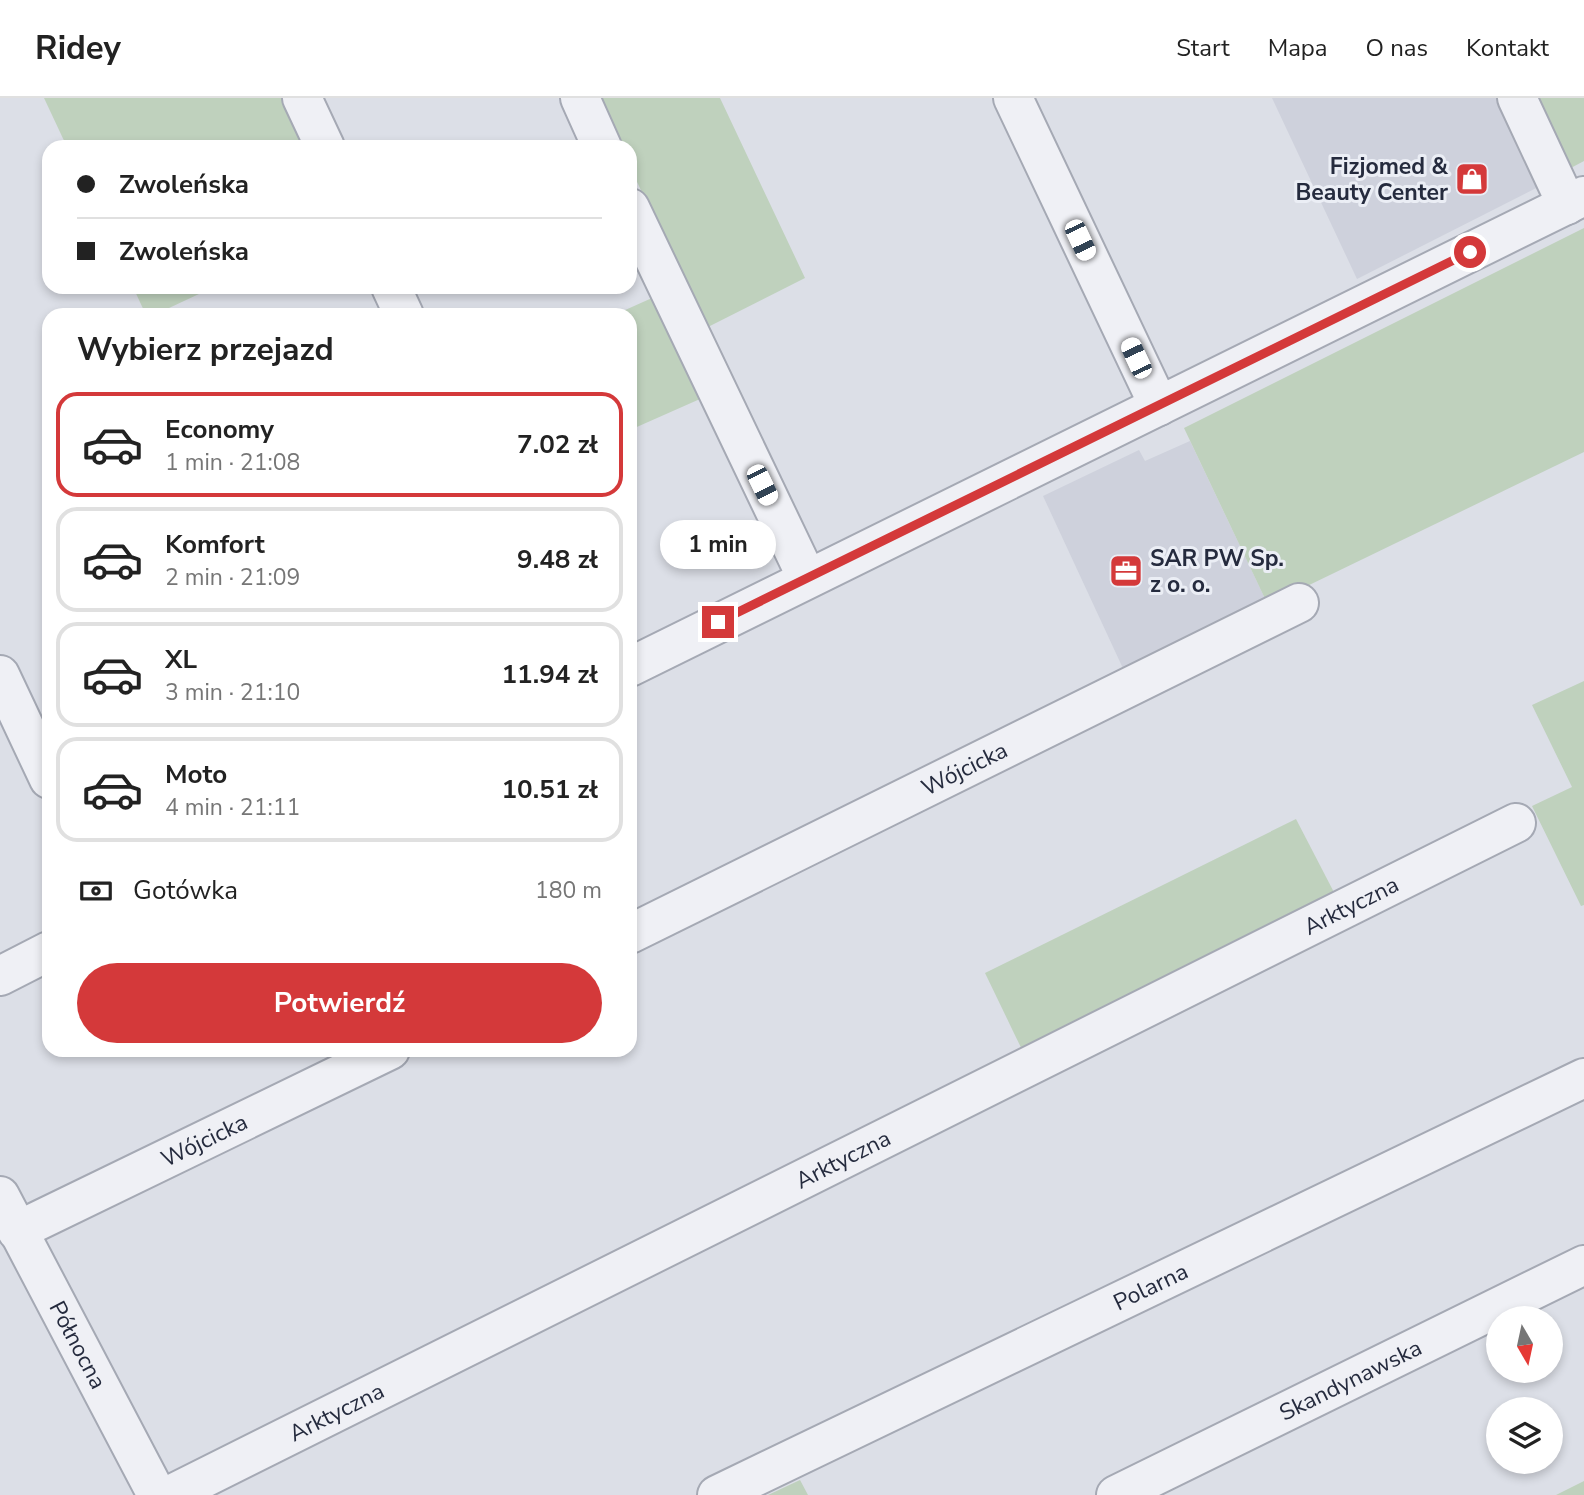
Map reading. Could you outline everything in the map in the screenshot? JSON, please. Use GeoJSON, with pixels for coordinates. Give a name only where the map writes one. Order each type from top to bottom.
{"type":"FeatureCollection","features":[{"type":"Feature","properties":{"kind":"street"},"geometry":{"type":"LineString","coordinates":[[302,98],[322,140]]}},
{"type":"Feature","properties":{"kind":"street"},"geometry":{"type":"LineString","coordinates":[[580,98],[599,140]]}},
{"type":"Feature","properties":{"kind":"street"},"geometry":{"type":"LineString","coordinates":[[1013,98],[1158,405]]}},
{"type":"Feature","properties":{"kind":"street"},"geometry":{"type":"LineString","coordinates":[[637,663],[1575,200],[1517,98]]}},
{"type":"Feature","properties":{"kind":"street"},"geometry":{"type":"LineString","coordinates":[[637,223],[807,578]]}},
{"type":"Feature","properties":{"kind":"street","name":"Wójcicka"},"geometry":{"type":"LineString","coordinates":[[637,930],[1299,603]]}},
{"type":"Feature","properties":{"kind":"street"},"geometry":{"type":"LineString","coordinates":[[0,675],[42,764]]}},
{"type":"Feature","properties":{"kind":"street","name":"Arktyczna"},"geometry":{"type":"LineString","coordinates":[[170,1495],[1516,823]]}},
{"type":"Feature","properties":{"kind":"street"},"geometry":{"type":"LineString","coordinates":[[0,976],[42,955]]}},
{"type":"Feature","properties":{"kind":"street","name":"Wójcicka"},"geometry":{"type":"LineString","coordinates":[[17,1231],[376,1057]]}},
{"type":"Feature","properties":{"kind":"street","name":"Polarna"},"geometry":{"type":"LineString","coordinates":[[717,1495],[1584,1078]]}},
{"type":"Feature","properties":{"kind":"street","name":"Północna"},"geometry":{"type":"LineString","coordinates":[[0,1196],[157,1495]]}},
{"type":"Feature","properties":{"kind":"street","name":"Skandynawska"},"geometry":{"type":"LineString","coordinates":[[1116,1495],[1584,1265]]}},
{"type":"Feature","properties":{"kind":"shaded area"},"geometry":{"type":"Polygon","coordinates":[[[1272,98],[1507,98],[1546,183],[1357,279],[1272,98]]]}},
{"type":"Feature","properties":{"kind":"shaded area"},"geometry":{"type":"Polygon","coordinates":[[[1190,441],[1268,605],[1127,677],[1043,496],[1139,450],[1145,461],[1190,441]]]}},
{"type":"Feature","properties":{"kind":"green space"},"geometry":{"type":"Polygon","coordinates":[[[44,98],[289,98],[310,140],[64,140],[44,98]]]}},
{"type":"Feature","properties":{"kind":"green space"},"geometry":{"type":"Polygon","coordinates":[[[598,98],[720,98],[805,278],[706,328],[637,182],[637,140],[618,140],[598,98]]]}},
{"type":"Feature","properties":{"kind":"green space"},"geometry":{"type":"Polygon","coordinates":[[[1532,98],[1584,98],[1584,161],[1567,170],[1532,98]]]}},
{"type":"Feature","properties":{"kind":"green space"},"geometry":{"type":"Polygon","coordinates":[[[1584,228],[1584,452],[1268,605],[1184,428],[1584,228]]]}},
{"type":"Feature","properties":{"kind":"green space"},"geometry":{"type":"Polygon","coordinates":[[[136,294],[199,294],[169,308],[143,308],[136,294]]]}},
{"type":"Feature","properties":{"kind":"green space"},"geometry":{"type":"Polygon","coordinates":[[[652,298],[700,399],[637,427],[637,308],[630,308],[652,298]]]}},
{"type":"Feature","properties":{"kind":"green space"},"geometry":{"type":"Polygon","coordinates":[[[1584,681],[1584,905],[1581,906],[1532,806],[1572,787],[1532,705],[1584,681]]]}},
{"type":"Feature","properties":{"kind":"green space"},"geometry":{"type":"Polygon","coordinates":[[[1296,819],[1339,902],[1026,1058],[985,973],[1296,819]]]}},
{"type":"Feature","properties":{"kind":"green space"},"geometry":{"type":"Polygon","coordinates":[[[800,1480],[808,1495],[768,1495],[800,1480]]]}},
{"type":"Feature","properties":{"kind":"green space"},"geometry":{"type":"Polygon","coordinates":[[[1584,1481],[1584,1495],[1556,1495],[1584,1481]]]}},
{"type":"Feature","properties":{"kind":"place","name":"Fizjomed & Beauty Center"},"geometry":{"type":"Point","coordinates":[1472,179]}},
{"type":"Feature","properties":{"kind":"place","name":"SAR PW Sp. z o. o."},"geometry":{"type":"Point","coordinates":[1126,571]}},
{"type":"Feature","properties":{"kind":"route"},"geometry":{"type":"LineString","coordinates":[[718,622],[1470,252]]}}]}
